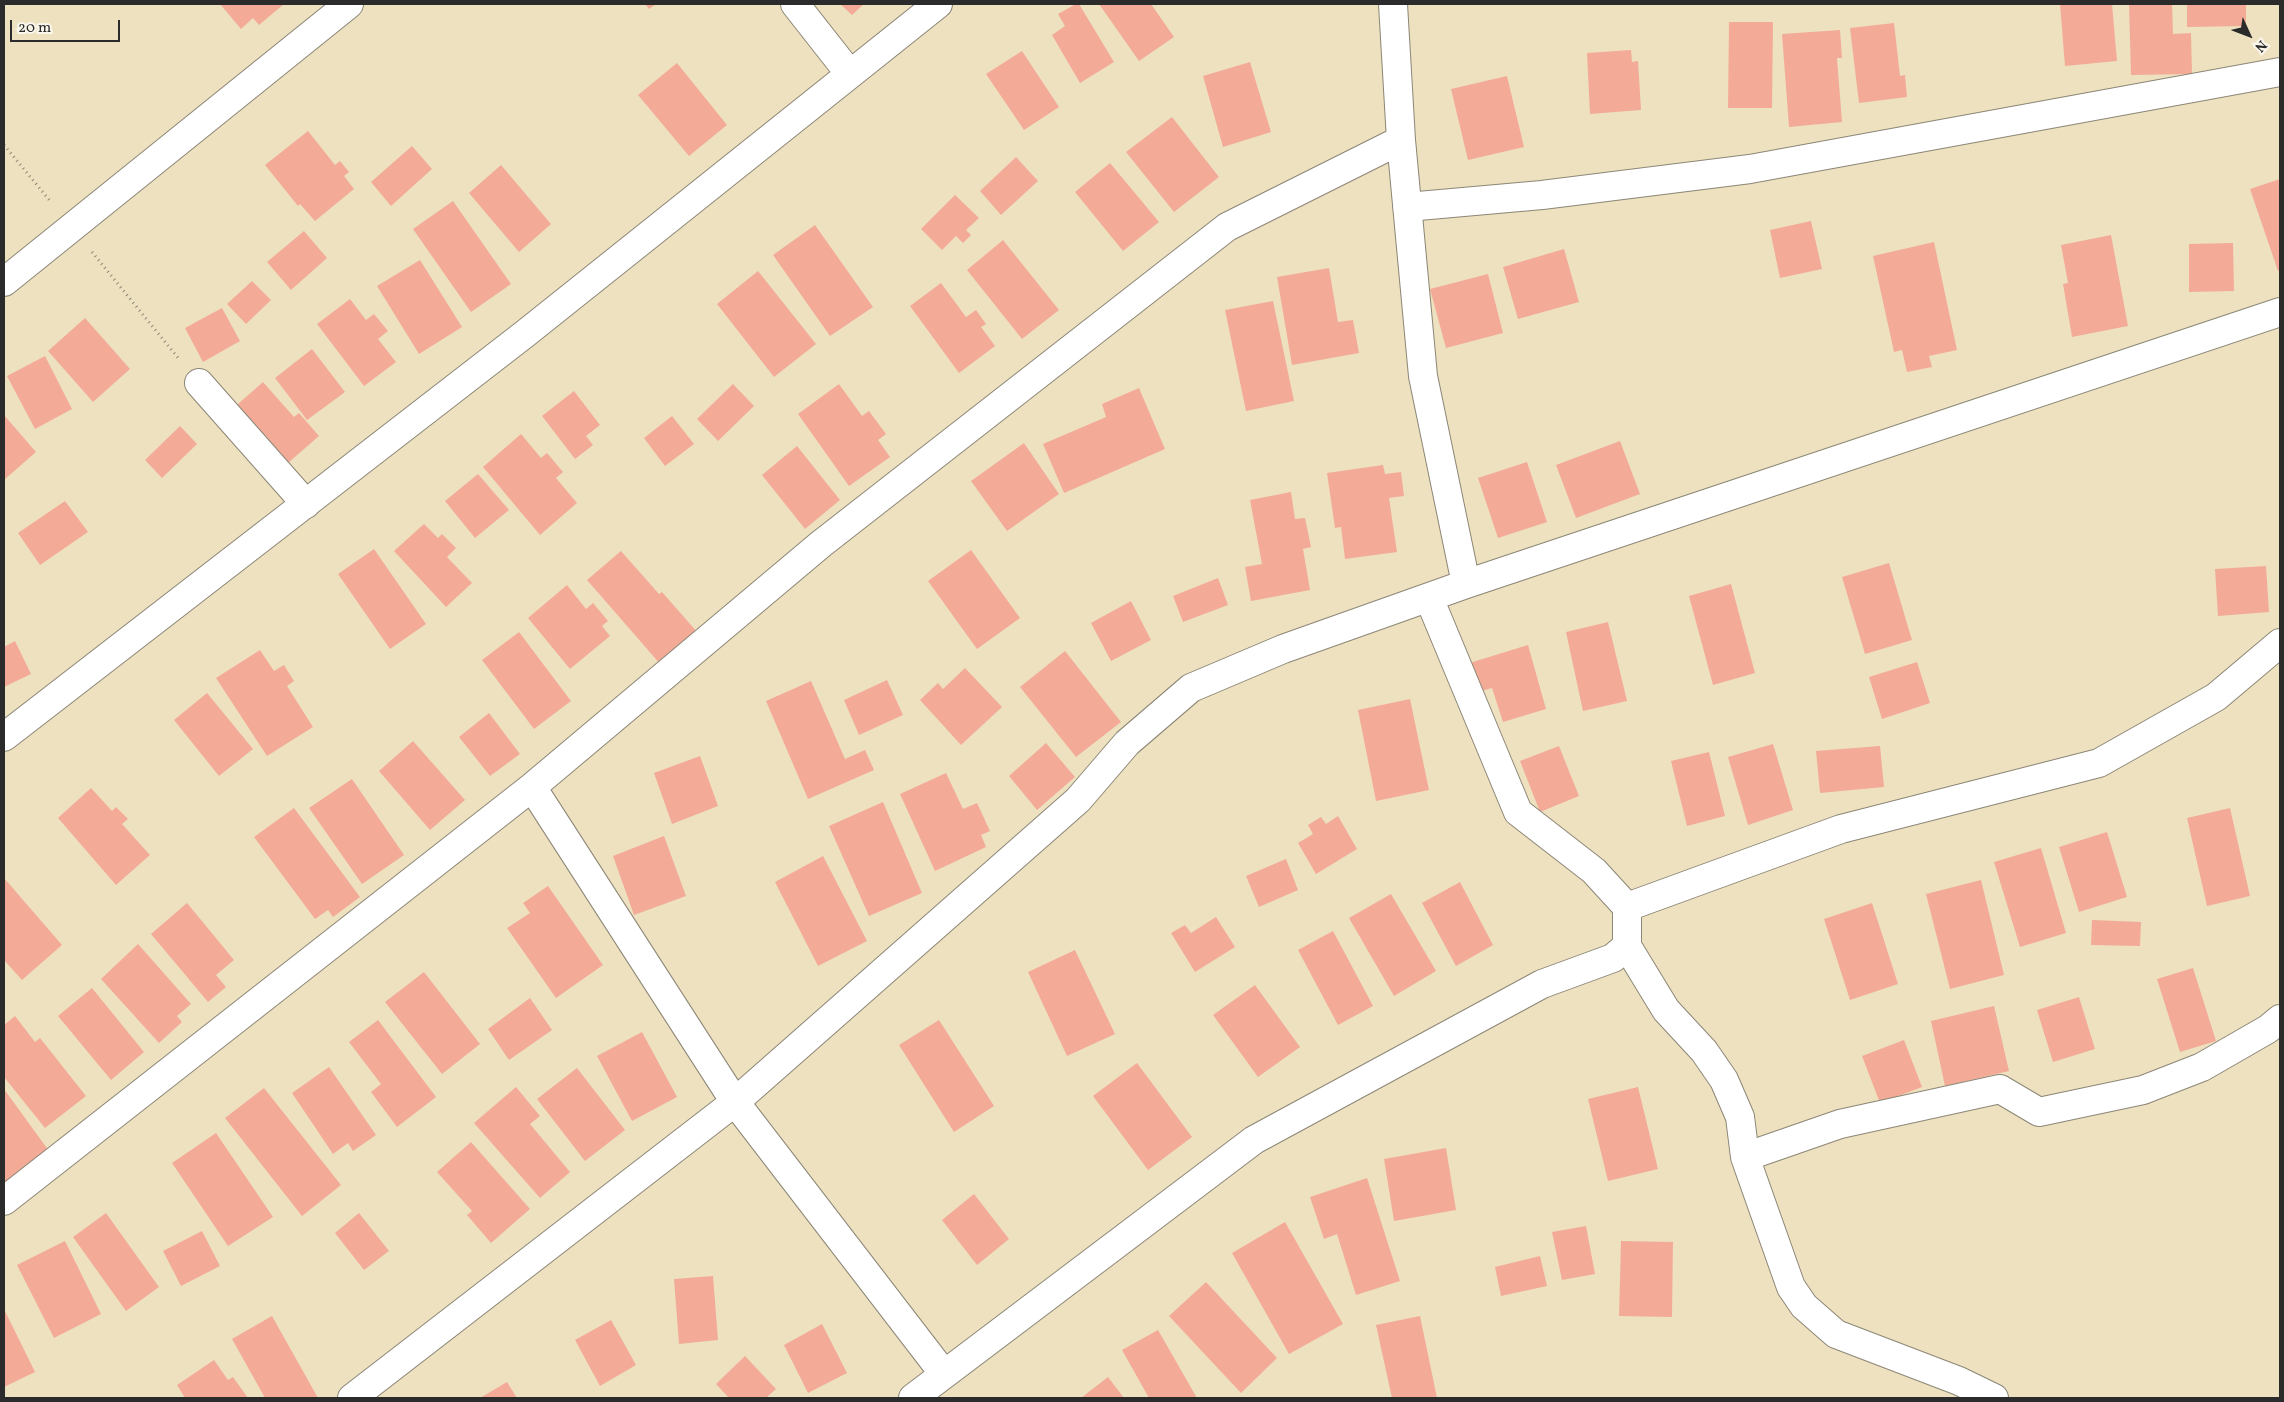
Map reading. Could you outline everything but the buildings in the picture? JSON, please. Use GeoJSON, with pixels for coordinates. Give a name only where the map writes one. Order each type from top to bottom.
{"type":"FeatureCollection","features":[{"type":"Feature","properties":{"kind":"street"},"geometry":{"type":"LineString","coordinates":[[4,282],[349,4]]}},
{"type":"Feature","properties":{"kind":"street"},"geometry":{"type":"LineString","coordinates":[[795,4],[850,74]]}},
{"type":"Feature","properties":{"kind":"street"},"geometry":{"type":"LineString","coordinates":[[4,737],[526,333],[938,4]]}},
{"type":"Feature","properties":{"kind":"street"},"geometry":{"type":"LineString","coordinates":[[1393,4],[1401,140],[1424,376],[1466,584]]}},
{"type":"Feature","properties":{"kind":"street"},"geometry":{"type":"LineString","coordinates":[[1407,206],[1542,195],[1750,169],[2280,72]]}},
{"type":"Feature","properties":{"kind":"street"},"geometry":{"type":"LineString","coordinates":[[4,1201],[532,787],[822,544],[1227,227],[1401,140]]}},
{"type":"Feature","properties":{"kind":"street"},"geometry":{"type":"LineString","coordinates":[[352,1398],[735,1102],[1078,800],[1127,743],[1190,688],[1283,649],[1466,584],[2280,312]]}},
{"type":"Feature","properties":{"kind":"street"},"geometry":{"type":"LineString","coordinates":[[199,383],[306,504]]}},
{"type":"Feature","properties":{"kind":"street"},"geometry":{"type":"LineString","coordinates":[[1429,598],[1481,727],[1518,812],[1594,871],[1626,907],[1628,946],[1666,1010],[1704,1051],[1724,1080],[1740,1117],[1745,1157],[1791,1286],[1804,1306],[1836,1334],[1959,1382],[1994,1398]]}},
{"type":"Feature","properties":{"kind":"street"},"geometry":{"type":"LineString","coordinates":[[1626,907],[1842,829],[2098,762],[2216,697],[2280,643]]}},
{"type":"Feature","properties":{"kind":"street"},"geometry":{"type":"LineString","coordinates":[[532,787],[735,1102],[944,1374]]}},
{"type":"Feature","properties":{"kind":"street"},"geometry":{"type":"LineString","coordinates":[[913,1398],[1254,1140],[1542,984],[1613,958],[1628,946]]}},
{"type":"Feature","properties":{"kind":"street"},"geometry":{"type":"LineString","coordinates":[[1745,1157],[1840,1124],[2000,1089],[2039,1112],[2143,1090],[2202,1067],[2268,1029],[2280,1019]]}},
{"type":"Feature","properties":{"kind":"path"},"geometry":{"type":"LineString","coordinates":[[4,145],[199,383]]}}]}
